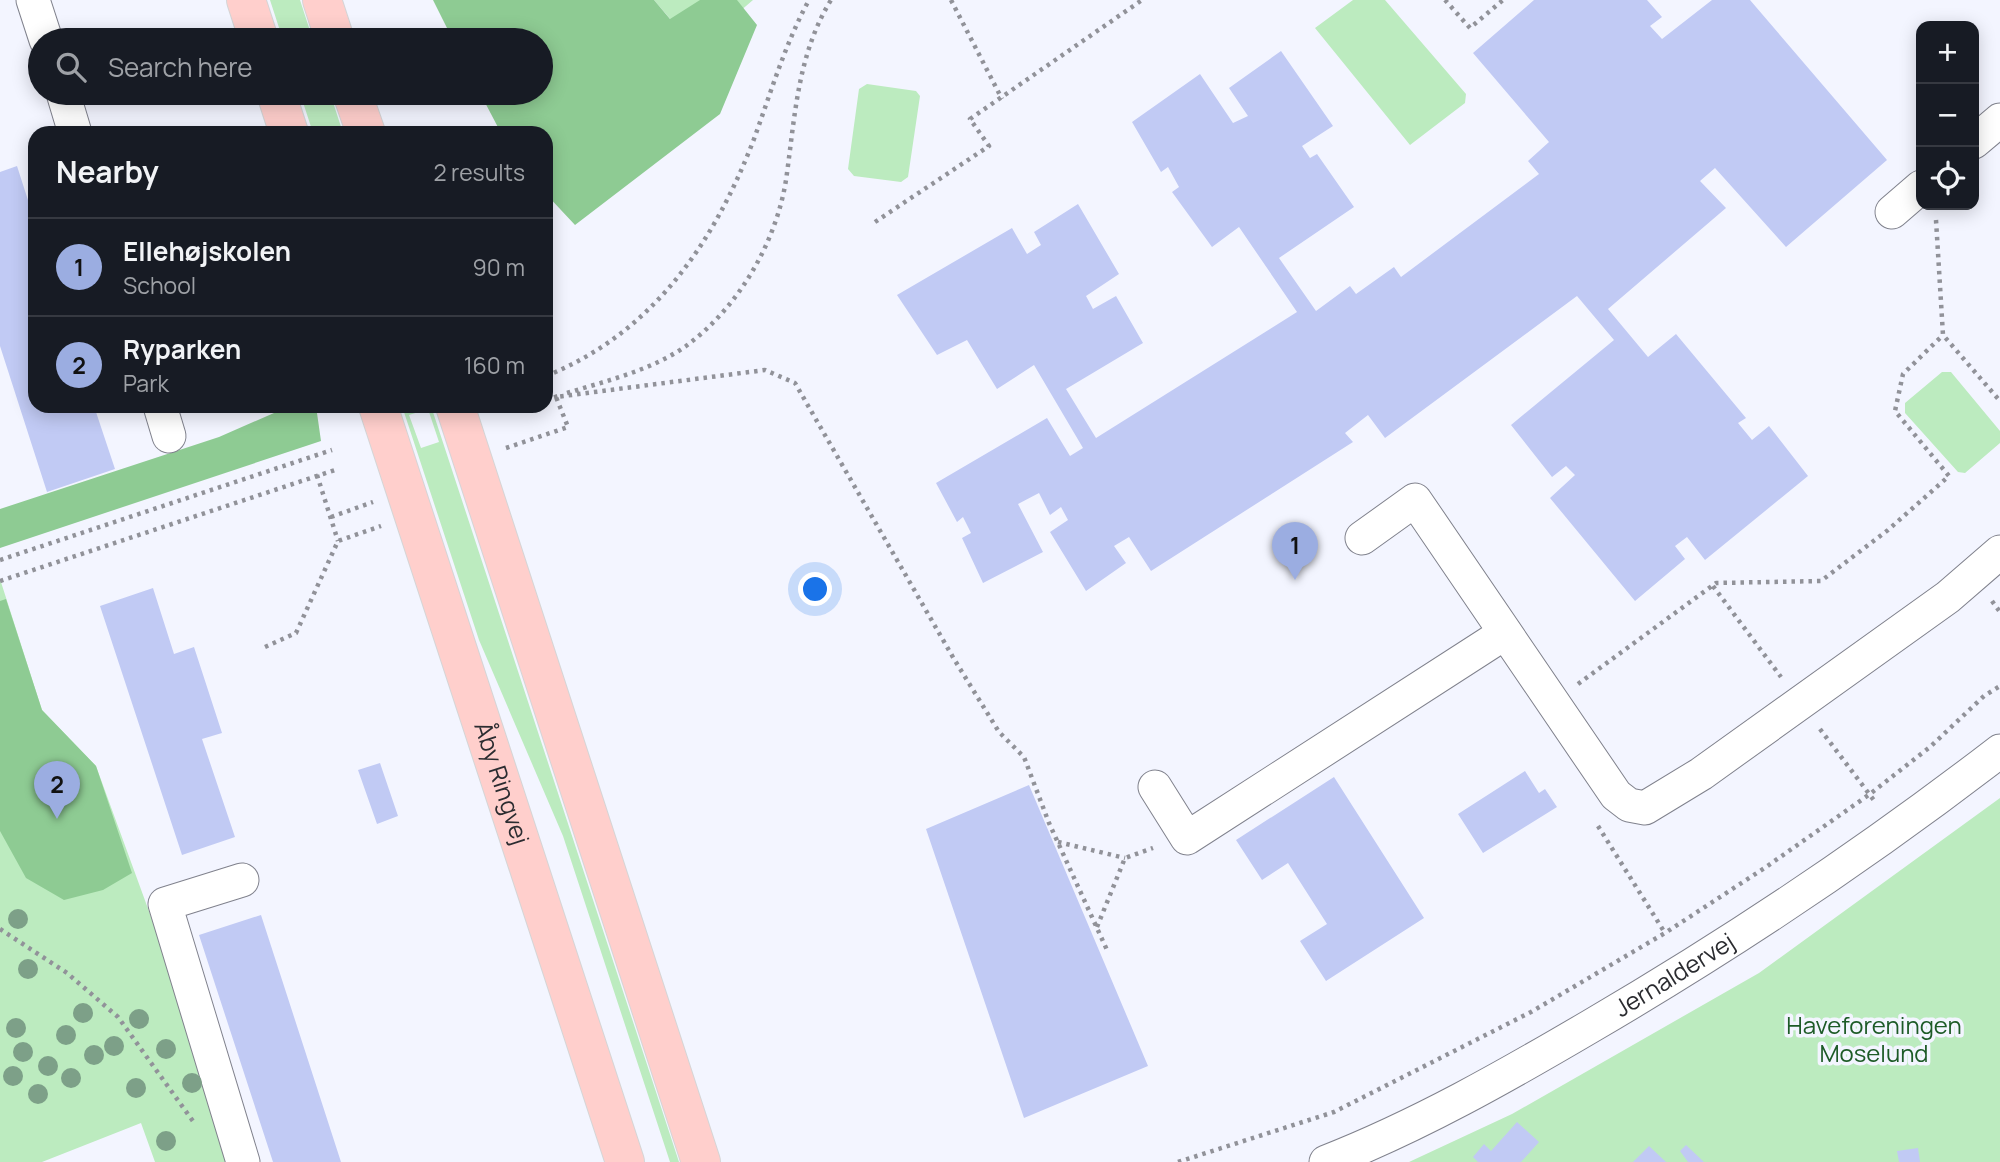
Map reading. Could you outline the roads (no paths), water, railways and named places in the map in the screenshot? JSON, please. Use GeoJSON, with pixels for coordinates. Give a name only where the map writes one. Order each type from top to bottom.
{"type":"FeatureCollection","features":[{"type":"Feature","properties":{"kind":"main road"},"geometry":{"type":"LineString","coordinates":[[246,0],[255,28]]}},
{"type":"Feature","properties":{"kind":"main road"},"geometry":{"type":"LineString","coordinates":[[322,0],[331,28]]}},
{"type":"Feature","properties":{"kind":"main road"},"geometry":{"type":"LineString","coordinates":[[280,105],[287,126]]}},
{"type":"Feature","properties":{"kind":"main road"},"geometry":{"type":"LineString","coordinates":[[356,105],[364,126]]}},
{"type":"Feature","properties":{"kind":"main road","name":"Åby Ringvej"},"geometry":{"type":"LineString","coordinates":[[380,413],[625,1162]]}},
{"type":"Feature","properties":{"kind":"main road"},"geometry":{"type":"LineString","coordinates":[[457,413],[701,1162]]}},
{"type":"Feature","properties":{"kind":"street"},"geometry":{"type":"LineString","coordinates":[[33,0],[42,28]]}},
{"type":"Feature","properties":{"kind":"street"},"geometry":{"type":"LineString","coordinates":[[67,105],[73,126]]}},
{"type":"Feature","properties":{"kind":"street"},"geometry":{"type":"LineString","coordinates":[[1979,138],[2000,120]]}},
{"type":"Feature","properties":{"kind":"street"},"geometry":{"type":"LineString","coordinates":[[1892,212],[1916,191]]}},
{"type":"Feature","properties":{"kind":"street"},"geometry":{"type":"LineString","coordinates":[[1362,538],[1415,500],[1616,795],[1629,806],[1645,808],[1701,774],[1948,597],[2000,552]]}},
{"type":"Feature","properties":{"kind":"street"},"geometry":{"type":"LineString","coordinates":[[1155,787],[1188,838],[1505,633]]}},
{"type":"Feature","properties":{"kind":"street","name":"Jernaldervej"},"geometry":{"type":"LineString","coordinates":[[1326,1162],[1453,1103],[1564,1042],[1700,961],[1894,830],[2000,751]]}},
{"type":"Feature","properties":{"kind":"street"},"geometry":{"type":"LineString","coordinates":[[242,880],[165,904],[243,1162]]}},
{"type":"Feature","properties":{"kind":"place","name":"Ellehøjskolen"},"geometry":{"type":"Point","coordinates":[1295,580]}},
{"type":"Feature","properties":{"kind":"place","name":"Ryparken"},"geometry":{"type":"Point","coordinates":[57,819]}},
{"type":"Feature","properties":{"kind":"park label","name":"Haveforeningen Moselund"},"geometry":{"type":"Point","coordinates":[1874,1040]}}]}
